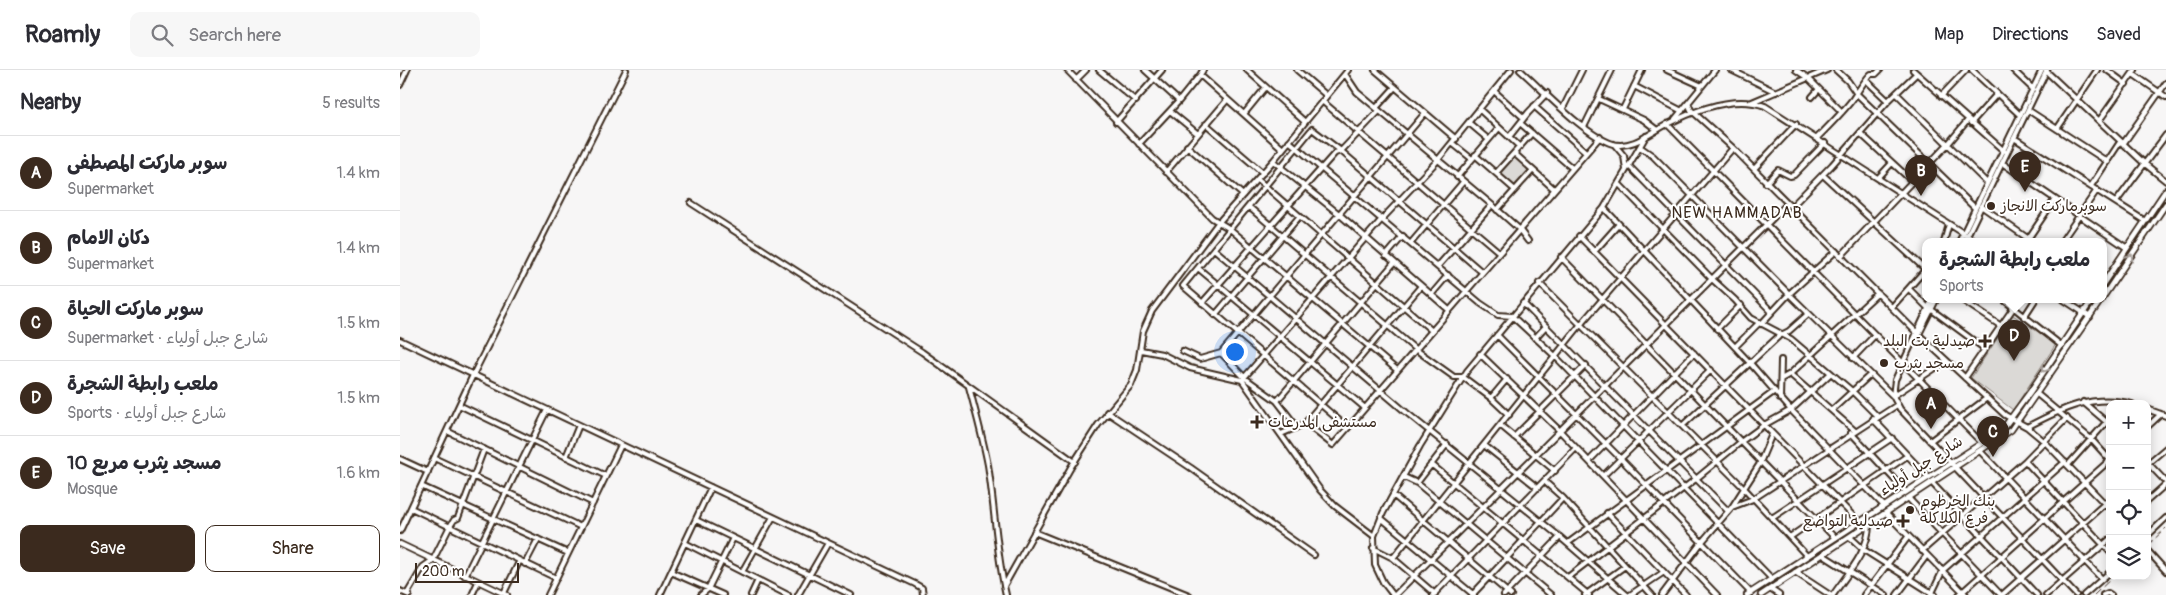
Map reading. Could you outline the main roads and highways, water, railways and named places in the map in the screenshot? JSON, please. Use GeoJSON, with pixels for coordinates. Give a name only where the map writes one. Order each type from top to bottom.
{"type":"FeatureCollection","features":[{"type":"Feature","properties":{"kind":"main road"},"geometry":{"type":"LineString","coordinates":[[2107,276],[2166,190]]}},
{"type":"Feature","properties":{"kind":"main road","name":"شارع جبل أولياء"},"geometry":{"type":"LineString","coordinates":[[2107,291],[2166,204]]}},
{"type":"Feature","properties":{"kind":"main road","name":"شارع جبل أولياء"},"geometry":{"type":"LineString","coordinates":[[1749,594],[2002,430],[2090,303]]}},
{"type":"Feature","properties":{"kind":"main road","name":"شارع جبل أولياء"},"geometry":{"type":"LineString","coordinates":[[1761,595],[2009,432],[2099,303]]}},
{"type":"Feature","properties":{"kind":"main road"},"geometry":{"type":"LineString","coordinates":[[400,544],[506,594]]}},
{"type":"Feature","properties":{"kind":"railway"},"geometry":{"type":"LineString","coordinates":[[2151,542],[2166,528]]}},
{"type":"Feature","properties":{"kind":"railway"},"geometry":{"type":"LineString","coordinates":[[2094,595],[2110,580]]}},
{"type":"Feature","properties":{"kind":"place","name":"مسجد يثرب مربع 10"},"geometry":{"type":"Point","coordinates":[2025,192]}},
{"type":"Feature","properties":{"kind":"place","name":"دكان الامام"},"geometry":{"type":"Point","coordinates":[1921,196]}},
{"type":"Feature","properties":{"kind":"place","name":"سوبرماركت الانجاز"},"geometry":{"type":"Point","coordinates":[1991,206]}},
{"type":"Feature","properties":{"kind":"place","name":"صيدلية بت البلد"},"geometry":{"type":"Point","coordinates":[1985,341]}},
{"type":"Feature","properties":{"kind":"place","name":"ملعب رابطة الشجرة"},"geometry":{"type":"Point","coordinates":[2014,361]}},
{"type":"Feature","properties":{"kind":"place","name":"مسجد يثرب"},"geometry":{"type":"Point","coordinates":[1884,363]}},
{"type":"Feature","properties":{"kind":"place","name":"مستشفى المدرعات"},"geometry":{"type":"Point","coordinates":[1257,422]}},
{"type":"Feature","properties":{"kind":"place","name":"سوبر ماركت المصطفى"},"geometry":{"type":"Point","coordinates":[1931,429]}},
{"type":"Feature","properties":{"kind":"place","name":"سوبر ماركت الحياة"},"geometry":{"type":"Point","coordinates":[1993,457]}},
{"type":"Feature","properties":{"kind":"place","name":"بنك الخرطوم فرع الكلاكلة"},"geometry":{"type":"Point","coordinates":[1910,510]}},
{"type":"Feature","properties":{"kind":"place","name":"صيدلية التواضع"},"geometry":{"type":"Point","coordinates":[1903,521]}},
{"type":"Feature","properties":{"kind":"district","name":"NEW HAMMADAB"},"geometry":{"type":"Point","coordinates":[1737,213]}}]}
